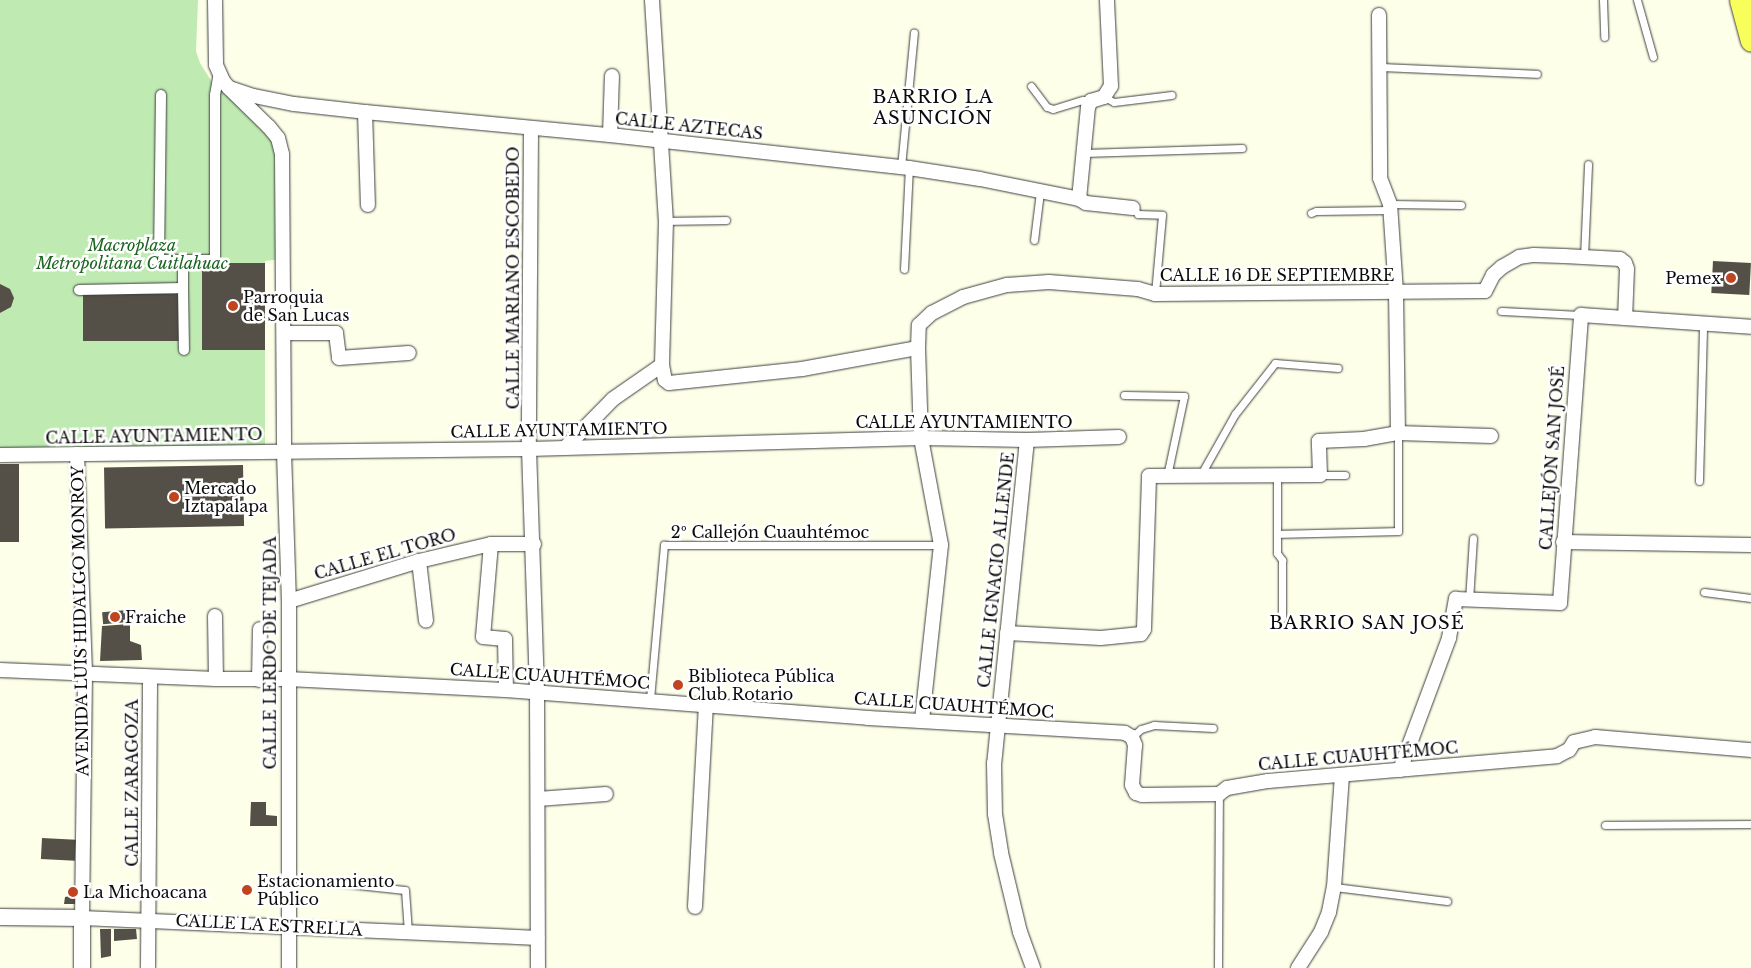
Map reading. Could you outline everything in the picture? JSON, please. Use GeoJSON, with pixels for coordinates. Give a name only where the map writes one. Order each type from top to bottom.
{"type":"FeatureCollection","features":[{"type":"Feature","properties":{"kind":"main road"},"geometry":{"type":"LineString","coordinates":[[1740,0],[1751,41]]}},
{"type":"Feature","properties":{"kind":"street"},"geometry":{"type":"LineString","coordinates":[[161,95],[157,260],[215,260],[215,95],[219,72],[215,59],[215,0]]}},
{"type":"Feature","properties":{"kind":"street"},"geometry":{"type":"LineString","coordinates":[[652,0],[666,221],[662,365],[665,380],[676,384],[802,369],[918,348]]}},
{"type":"Feature","properties":{"kind":"street"},"geometry":{"type":"LineString","coordinates":[[1079,199],[1084,153],[1097,99],[1111,86],[1107,0]]}},
{"type":"Feature","properties":{"kind":"street"},"geometry":{"type":"LineString","coordinates":[[1379,14],[1380,178],[1390,207],[1396,292],[1398,433]]}},
{"type":"Feature","properties":{"kind":"street","name":"CALLE LERDO DE TEJADA"},"geometry":{"type":"LineString","coordinates":[[219,72],[229,88],[278,138],[282,154],[284,452],[289,600],[289,968]]}},
{"type":"Feature","properties":{"kind":"street"},"geometry":{"type":"LineString","coordinates":[[610,135],[612,76]]}},
{"type":"Feature","properties":{"kind":"street","name":"CALLE AZTECAS"},"geometry":{"type":"LineString","coordinates":[[229,88],[254,96],[294,104],[532,129],[610,135],[905,168],[1079,199],[1086,203],[1133,208]]}},
{"type":"Feature","properties":{"kind":"street"},"geometry":{"type":"LineString","coordinates":[[365,112],[368,205]]}},
{"type":"Feature","properties":{"kind":"street","name":"CALLE MARIANO ESCOBEDO"},"geometry":{"type":"LineString","coordinates":[[532,129],[529,448],[534,544],[537,692],[538,968]]}},
{"type":"Feature","properties":{"kind":"street","name":"CALLE 16 DE SEPTIEMBRE"},"geometry":{"type":"LineString","coordinates":[[922,720],[940,545],[921,438],[919,325],[932,313],[962,297],[985,290],[1007,285],[1050,282],[1138,289],[1155,294],[1485,291],[1493,275],[1502,267],[1519,257],[1534,255],[1620,259],[1625,263],[1627,269],[1625,318]]}},
{"type":"Feature","properties":{"kind":"street"},"geometry":{"type":"LineString","coordinates":[[183,260],[184,350]]}},
{"type":"Feature","properties":{"kind":"street"},"geometry":{"type":"LineString","coordinates":[[79,290],[183,288]]}},
{"type":"Feature","properties":{"kind":"street"},"geometry":{"type":"LineString","coordinates":[[1581,315],[1751,327]]}},
{"type":"Feature","properties":{"kind":"street","name":"CALLEJÓN SAN JOSÉ"},"geometry":{"type":"LineString","coordinates":[[1469,600],[1560,603],[1581,315]]}},
{"type":"Feature","properties":{"kind":"street"},"geometry":{"type":"LineString","coordinates":[[284,333],[332,331],[336,333],[339,358],[409,353]]}},
{"type":"Feature","properties":{"kind":"street"},"geometry":{"type":"LineString","coordinates":[[566,447],[613,399],[662,365]]}},
{"type":"Feature","properties":{"kind":"street"},"geometry":{"type":"LineString","coordinates":[[1007,633],[1101,638],[1141,634],[1144,629],[1149,476],[1320,475],[1319,440],[1364,439],[1398,433],[1490,436]]}},
{"type":"Feature","properties":{"kind":"street","name":"CALLE AYUNTAMIENTO"},"geometry":{"type":"LineString","coordinates":[[0,455],[529,448],[921,438],[1027,440],[1119,437]]}},
{"type":"Feature","properties":{"kind":"street","name":"CALLE IGNACIO ALLENDE"},"geometry":{"type":"LineString","coordinates":[[1027,440],[997,726],[994,788],[1001,853],[1020,932],[1033,968]]}},
{"type":"Feature","properties":{"kind":"street","name":"AVENIDA LUIS HIDALGO MONROY"},"geometry":{"type":"LineString","coordinates":[[77,454],[85,674],[82,968]]}},
{"type":"Feature","properties":{"kind":"street"},"geometry":{"type":"LineString","coordinates":[[1563,542],[1751,545]]}},
{"type":"Feature","properties":{"kind":"street"},"geometry":{"type":"LineString","coordinates":[[491,544],[484,637],[505,639],[506,690]]}},
{"type":"Feature","properties":{"kind":"street","name":"CALLE EL TORO"},"geometry":{"type":"LineString","coordinates":[[289,600],[419,561],[491,544],[534,544]]}},
{"type":"Feature","properties":{"kind":"street"},"geometry":{"type":"LineString","coordinates":[[419,561],[426,621]]}},
{"type":"Feature","properties":{"kind":"street"},"geometry":{"type":"LineString","coordinates":[[1400,770],[1449,638],[1456,599],[1469,600]]}},
{"type":"Feature","properties":{"kind":"street"},"geometry":{"type":"LineString","coordinates":[[215,616],[216,679]]}},
{"type":"Feature","properties":{"kind":"street"},"geometry":{"type":"LineString","coordinates":[[259,680],[260,629]]}},
{"type":"Feature","properties":{"kind":"street","name":"CALLE CUAUHTÉMOC"},"geometry":{"type":"LineString","coordinates":[[0,670],[150,677],[288,679],[506,690],[650,699],[706,705],[997,726],[1125,733],[1132,737],[1135,745],[1132,785],[1136,793],[1142,795],[1219,794],[1227,788],[1268,781],[1557,756],[1569,750],[1574,742],[1595,737],[1751,750]]}},
{"type":"Feature","properties":{"kind":"street","name":"CALLE ZARAGOZA"},"geometry":{"type":"LineString","coordinates":[[148,968],[150,677]]}},
{"type":"Feature","properties":{"kind":"street"},"geometry":{"type":"LineString","coordinates":[[695,907],[706,705]]}},
{"type":"Feature","properties":{"kind":"street"},"geometry":{"type":"LineString","coordinates":[[1298,968],[1321,932],[1329,912],[1334,887],[1342,775]]}},
{"type":"Feature","properties":{"kind":"street"},"geometry":{"type":"LineString","coordinates":[[538,799],[606,794]]}},
{"type":"Feature","properties":{"kind":"street","name":"CALLE LA ESTRELLA"},"geometry":{"type":"LineString","coordinates":[[0,917],[149,920],[538,938]]}},
{"type":"Feature","properties":{"kind":"lane"},"geometry":{"type":"LineString","coordinates":[[1603,0],[1604,37]]}},
{"type":"Feature","properties":{"kind":"lane"},"geometry":{"type":"LineString","coordinates":[[1638,0],[1653,57]]}},
{"type":"Feature","properties":{"kind":"lane"},"geometry":{"type":"LineString","coordinates":[[904,269],[905,168],[914,33]]}},
{"type":"Feature","properties":{"kind":"lane"},"geometry":{"type":"LineString","coordinates":[[1379,68],[1538,74]]}},
{"type":"Feature","properties":{"kind":"lane"},"geometry":{"type":"LineString","coordinates":[[1031,86],[1047,107],[1052,109],[1083,100],[1097,99],[1114,102],[1172,95]]}},
{"type":"Feature","properties":{"kind":"lane"},"geometry":{"type":"LineString","coordinates":[[1084,153],[1242,148]]}},
{"type":"Feature","properties":{"kind":"lane"},"geometry":{"type":"LineString","coordinates":[[1584,257],[1588,164]]}},
{"type":"Feature","properties":{"kind":"lane"},"geometry":{"type":"LineString","coordinates":[[1034,240],[1040,192]]}},
{"type":"Feature","properties":{"kind":"lane"},"geometry":{"type":"LineString","coordinates":[[1311,213],[1316,211],[1390,207],[1461,205]]}},
{"type":"Feature","properties":{"kind":"lane","name":"CALLE AZTECAS"},"geometry":{"type":"LineString","coordinates":[[1133,208],[1138,214],[1162,215],[1155,294]]}},
{"type":"Feature","properties":{"kind":"lane"},"geometry":{"type":"LineString","coordinates":[[666,221],[726,220]]}},
{"type":"Feature","properties":{"kind":"lane"},"geometry":{"type":"LineString","coordinates":[[1501,311],[1581,315]]}},
{"type":"Feature","properties":{"kind":"lane"},"geometry":{"type":"LineString","coordinates":[[1699,481],[1703,324]]}},
{"type":"Feature","properties":{"kind":"lane"},"geometry":{"type":"LineString","coordinates":[[1200,476],[1235,414],[1275,363],[1338,368]]}},
{"type":"Feature","properties":{"kind":"lane"},"geometry":{"type":"LineString","coordinates":[[1124,395],[1184,396],[1167,476]]}},
{"type":"Feature","properties":{"kind":"lane"},"geometry":{"type":"LineString","coordinates":[[1277,534],[1398,531],[1398,433]]}},
{"type":"Feature","properties":{"kind":"lane"},"geometry":{"type":"LineString","coordinates":[[1320,475],[1345,475]]}},
{"type":"Feature","properties":{"kind":"lane"},"geometry":{"type":"LineString","coordinates":[[1277,476],[1277,553],[1282,560],[1282,618]]}},
{"type":"Feature","properties":{"kind":"lane"},"geometry":{"type":"LineString","coordinates":[[1469,600],[1474,538]]}},
{"type":"Feature","properties":{"kind":"lane","name":"2º Callejón Cuauhtémoc"},"geometry":{"type":"LineString","coordinates":[[650,699],[664,545],[940,545]]}},
{"type":"Feature","properties":{"kind":"lane"},"geometry":{"type":"LineString","coordinates":[[1704,592],[1751,598]]}},
{"type":"Feature","properties":{"kind":"lane"},"geometry":{"type":"LineString","coordinates":[[1132,737],[1141,729],[1154,725],[1213,728]]}},
{"type":"Feature","properties":{"kind":"lane"},"geometry":{"type":"LineString","coordinates":[[1218,968],[1219,794]]}},
{"type":"Feature","properties":{"kind":"lane"},"geometry":{"type":"LineString","coordinates":[[1605,825],[1751,824]]}},
{"type":"Feature","properties":{"kind":"lane"},"geometry":{"type":"LineString","coordinates":[[330,882],[405,890],[408,932]]}},
{"type":"Feature","properties":{"kind":"lane"},"geometry":{"type":"LineString","coordinates":[[1334,887],[1447,901]]}},
{"type":"Feature","properties":{"kind":"green space","name":"Macroplaza Metropolitana Cuitlahuac"},"geometry":{"type":"Polygon","coordinates":[[[0,0],[198,0],[196,51],[200,63],[215,87],[239,101],[266,129],[278,150],[281,259],[265,261],[265,447],[0,451],[0,0]]]}},
{"type":"Feature","properties":{"kind":"building","name":"Pemex"},"geometry":{"type":"Polygon","coordinates":[[[1713,261],[1751,263],[1749,295],[1711,293],[1713,261]]]}},
{"type":"Feature","properties":{"kind":"building","name":"Parroquia de San Lucas"},"geometry":{"type":"Polygon","coordinates":[[[202,263],[265,263],[265,350],[202,350],[202,263]]]}},
{"type":"Feature","properties":{"kind":"building"},"geometry":{"type":"Polygon","coordinates":[[[0,284],[10,289],[14,298],[11,307],[0,313],[0,284]]]}},
{"type":"Feature","properties":{"kind":"building"},"geometry":{"type":"Polygon","coordinates":[[[83,294],[182,294],[182,341],[83,341],[83,294]]]}},
{"type":"Feature","properties":{"kind":"building"},"geometry":{"type":"Polygon","coordinates":[[[0,464],[19,464],[19,542],[0,542],[0,464]]]}},
{"type":"Feature","properties":{"kind":"building","name":"Mercado Iztapalapa"},"geometry":{"type":"Polygon","coordinates":[[[243,465],[244,526],[105,528],[104,467],[243,465]]]}},
{"type":"Feature","properties":{"kind":"building","name":"Fraiche"},"geometry":{"type":"Polygon","coordinates":[[[127,610],[128,622],[103,624],[102,612],[127,610]]]}},
{"type":"Feature","properties":{"kind":"building"},"geometry":{"type":"Polygon","coordinates":[[[130,624],[130,641],[141,645],[142,660],[100,661],[102,626],[130,624]]]}},
{"type":"Feature","properties":{"kind":"building"},"geometry":{"type":"Polygon","coordinates":[[[251,802],[266,802],[266,815],[277,816],[277,826],[250,826],[251,802]]]}},
{"type":"Feature","properties":{"kind":"building"},"geometry":{"type":"Polygon","coordinates":[[[42,838],[76,840],[75,861],[41,859],[42,838]]]}},
{"type":"Feature","properties":{"kind":"building","name":"La Michoacana"},"geometry":{"type":"Polygon","coordinates":[[[71,888],[75,888],[75,904],[64,904],[65,897],[70,896],[71,888]]]}},
{"type":"Feature","properties":{"kind":"building"},"geometry":{"type":"Polygon","coordinates":[[[100,929],[111,929],[111,956],[101,958],[100,929]]]}},
{"type":"Feature","properties":{"kind":"building"},"geometry":{"type":"Polygon","coordinates":[[[114,929],[136,929],[137,939],[114,941],[114,929]]]}},
{"type":"Feature","properties":{"kind":"place","name":"Pemex"},"geometry":{"type":"Point","coordinates":[1731,278]}},
{"type":"Feature","properties":{"kind":"place","name":"Parroquia de San Lucas"},"geometry":{"type":"Point","coordinates":[233,306]}},
{"type":"Feature","properties":{"kind":"place","name":"Mercado Iztapalapa"},"geometry":{"type":"Point","coordinates":[174,497]}},
{"type":"Feature","properties":{"kind":"place","name":"Fraiche"},"geometry":{"type":"Point","coordinates":[115,617]}},
{"type":"Feature","properties":{"kind":"place","name":"Biblioteca Pública Club Rotario"},"geometry":{"type":"Point","coordinates":[678,685]}},
{"type":"Feature","properties":{"kind":"place","name":"Estacionamiento Público"},"geometry":{"type":"Point","coordinates":[247,890]}},
{"type":"Feature","properties":{"kind":"place","name":"La Michoacana"},"geometry":{"type":"Point","coordinates":[73,892]}},
{"type":"Feature","properties":{"kind":"district","name":"BARRIO LA ASUNCIÓN"},"geometry":{"type":"Point","coordinates":[933,108]}},
{"type":"Feature","properties":{"kind":"district","name":"BARRIO SAN JOSÉ"},"geometry":{"type":"Point","coordinates":[1367,623]}}]}
